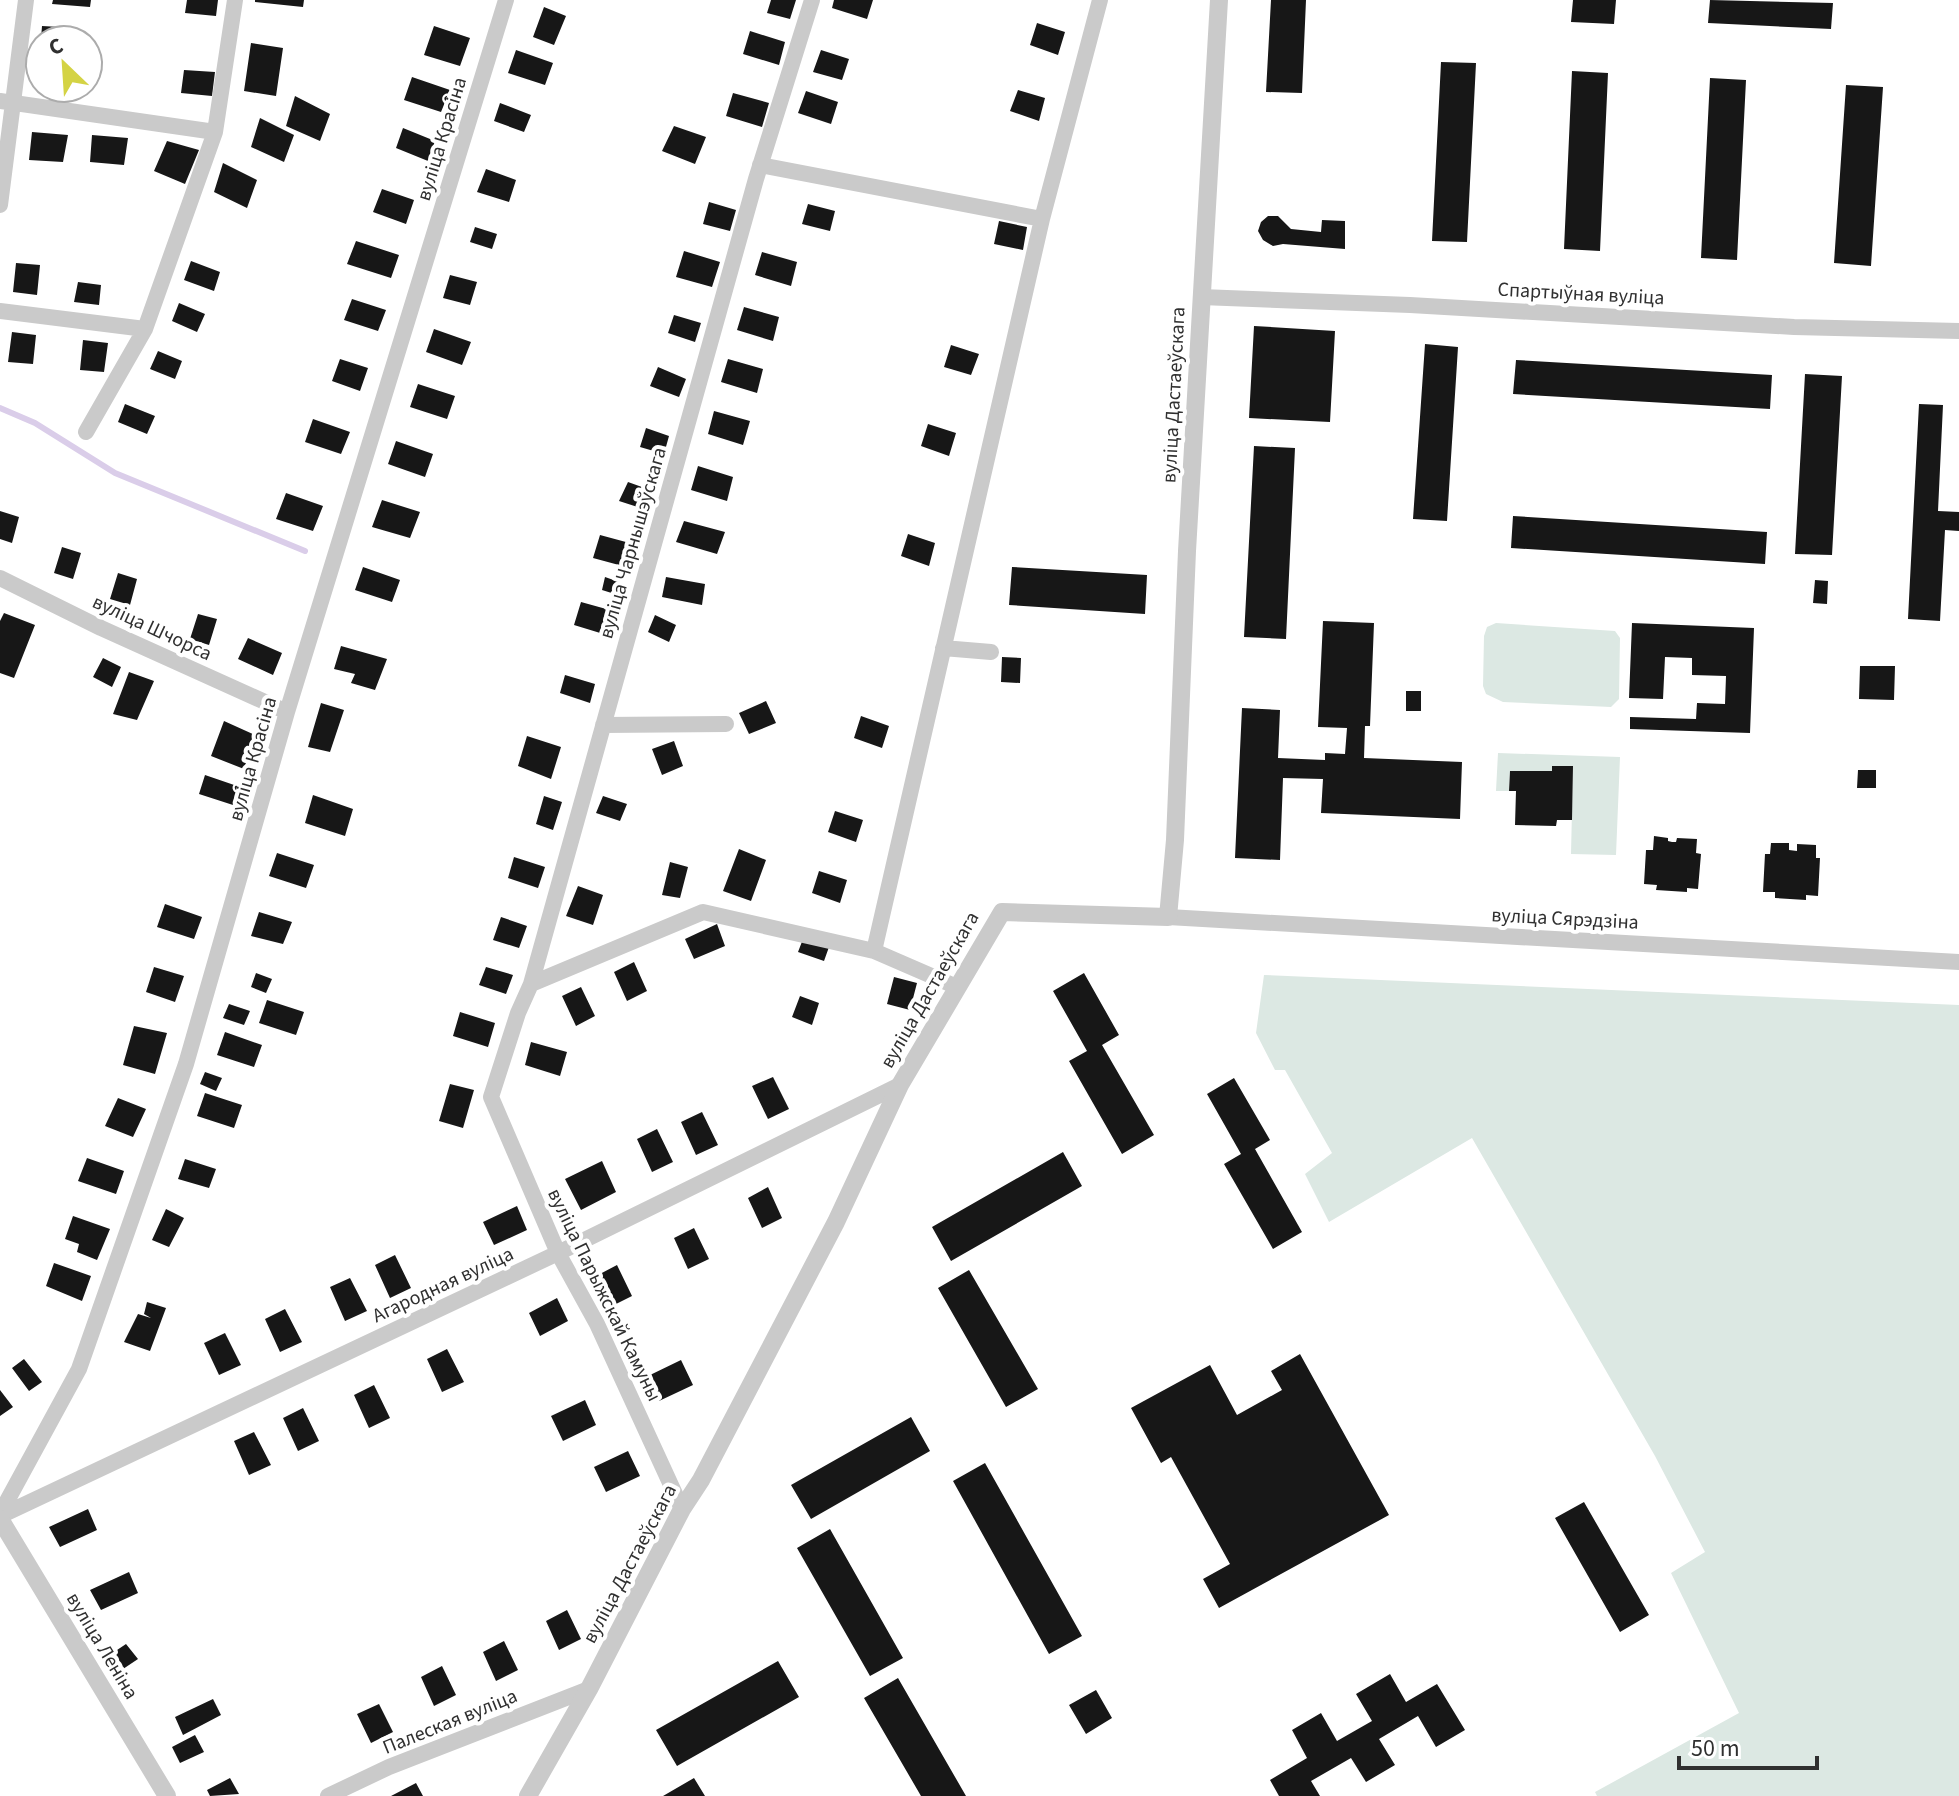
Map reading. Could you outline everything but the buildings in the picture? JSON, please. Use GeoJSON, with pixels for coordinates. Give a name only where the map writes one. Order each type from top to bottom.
{"type":"FeatureCollection","features":[{"type":"Feature","properties":{"kind":"street"},"geometry":{"type":"LineString","coordinates":[[0,205],[6,102],[26,0]]}},
{"type":"Feature","properties":{"kind":"street"},"geometry":{"type":"LineString","coordinates":[[86,432],[145,329],[215,132],[235,0]]}},
{"type":"Feature","properties":{"kind":"street","name":"вуліца Красіна"},"geometry":{"type":"LineString","coordinates":[[0,1516],[79,1369],[186,1064],[287,712],[506,0]]}},
{"type":"Feature","properties":{"kind":"street","name":"вуліца Чарнышэўскага"},"geometry":{"type":"LineString","coordinates":[[491,1097],[518,1013],[531,984],[760,165],[812,0]]}},
{"type":"Feature","properties":{"kind":"street"},"geometry":{"type":"LineString","coordinates":[[874,951],[1042,219],[1100,0]]}},
{"type":"Feature","properties":{"kind":"street","name":"вуліца Дастаеўскага"},"geometry":{"type":"LineString","coordinates":[[528,1796],[589,1689],[836,1222],[900,1085],[1002,912],[1168,917],[1175,840],[1187,551],[1219,0]]}},
{"type":"Feature","properties":{"kind":"street"},"geometry":{"type":"LineString","coordinates":[[6,102],[215,132]]}},
{"type":"Feature","properties":{"kind":"street"},"geometry":{"type":"LineString","coordinates":[[760,165],[1042,219]]}},
{"type":"Feature","properties":{"kind":"street","name":"Спартыўная вуліца"},"geometry":{"type":"LineString","coordinates":[[1201,297],[1410,305],[1794,327],[1959,331]]}},
{"type":"Feature","properties":{"kind":"street"},"geometry":{"type":"LineString","coordinates":[[0,311],[145,329]]}},
{"type":"Feature","properties":{"kind":"street","name":"вуліца Шчорса"},"geometry":{"type":"LineString","coordinates":[[0,578],[101,628],[287,712]]}},
{"type":"Feature","properties":{"kind":"street"},"geometry":{"type":"LineString","coordinates":[[943,648],[991,652]]}},
{"type":"Feature","properties":{"kind":"street"},"geometry":{"type":"LineString","coordinates":[[603,725],[726,724]]}},
{"type":"Feature","properties":{"kind":"street"},"geometry":{"type":"LineString","coordinates":[[531,984],[703,912],[874,951],[957,987]]}},
{"type":"Feature","properties":{"kind":"street","name":"вуліца Сярэдзіна"},"geometry":{"type":"LineString","coordinates":[[1168,917],[1959,962]]}},
{"type":"Feature","properties":{"kind":"street","name":"Агародная вуліца"},"geometry":{"type":"LineString","coordinates":[[0,1516],[558,1253],[900,1085]]}},
{"type":"Feature","properties":{"kind":"street","name":"вуліца Парыжскай Камуны"},"geometry":{"type":"LineString","coordinates":[[491,1097],[558,1253],[597,1324],[682,1509]]}},
{"type":"Feature","properties":{"kind":"street","name":"вуліца Леніна"},"geometry":{"type":"LineString","coordinates":[[0,1516],[167,1796]]}},
{"type":"Feature","properties":{"kind":"street","name":"Палеская вуліца"},"geometry":{"type":"LineString","coordinates":[[328,1796],[389,1767],[589,1689]]}},
{"type":"Feature","properties":{"kind":"shaded area"},"geometry":{"type":"Polygon","coordinates":[[[1496,623],[1615,631],[1620,638],[1619,699],[1611,707],[1503,702],[1486,694],[1483,686],[1484,636],[1487,627],[1496,623]]]}},
{"type":"Feature","properties":{"kind":"shaded area"},"geometry":{"type":"Polygon","coordinates":[[[1498,753],[1620,757],[1616,855],[1571,854],[1573,766],[1552,766],[1552,771],[1510,771],[1509,791],[1496,791],[1498,753]]]}},
{"type":"Feature","properties":{"kind":"shaded area"},"geometry":{"type":"Polygon","coordinates":[[[1264,975],[1959,1005],[1959,1796],[1597,1796],[1595,1792],[1739,1713],[1671,1573],[1705,1552],[1655,1456],[1472,1138],[1329,1222],[1305,1174],[1332,1153],[1285,1070],[1275,1070],[1256,1033],[1264,975]]]}},
{"type":"Feature","properties":{"kind":"waterway"},"geometry":{"type":"LineString","coordinates":[[0,408],[35,423],[115,473],[305,551]]}}]}
